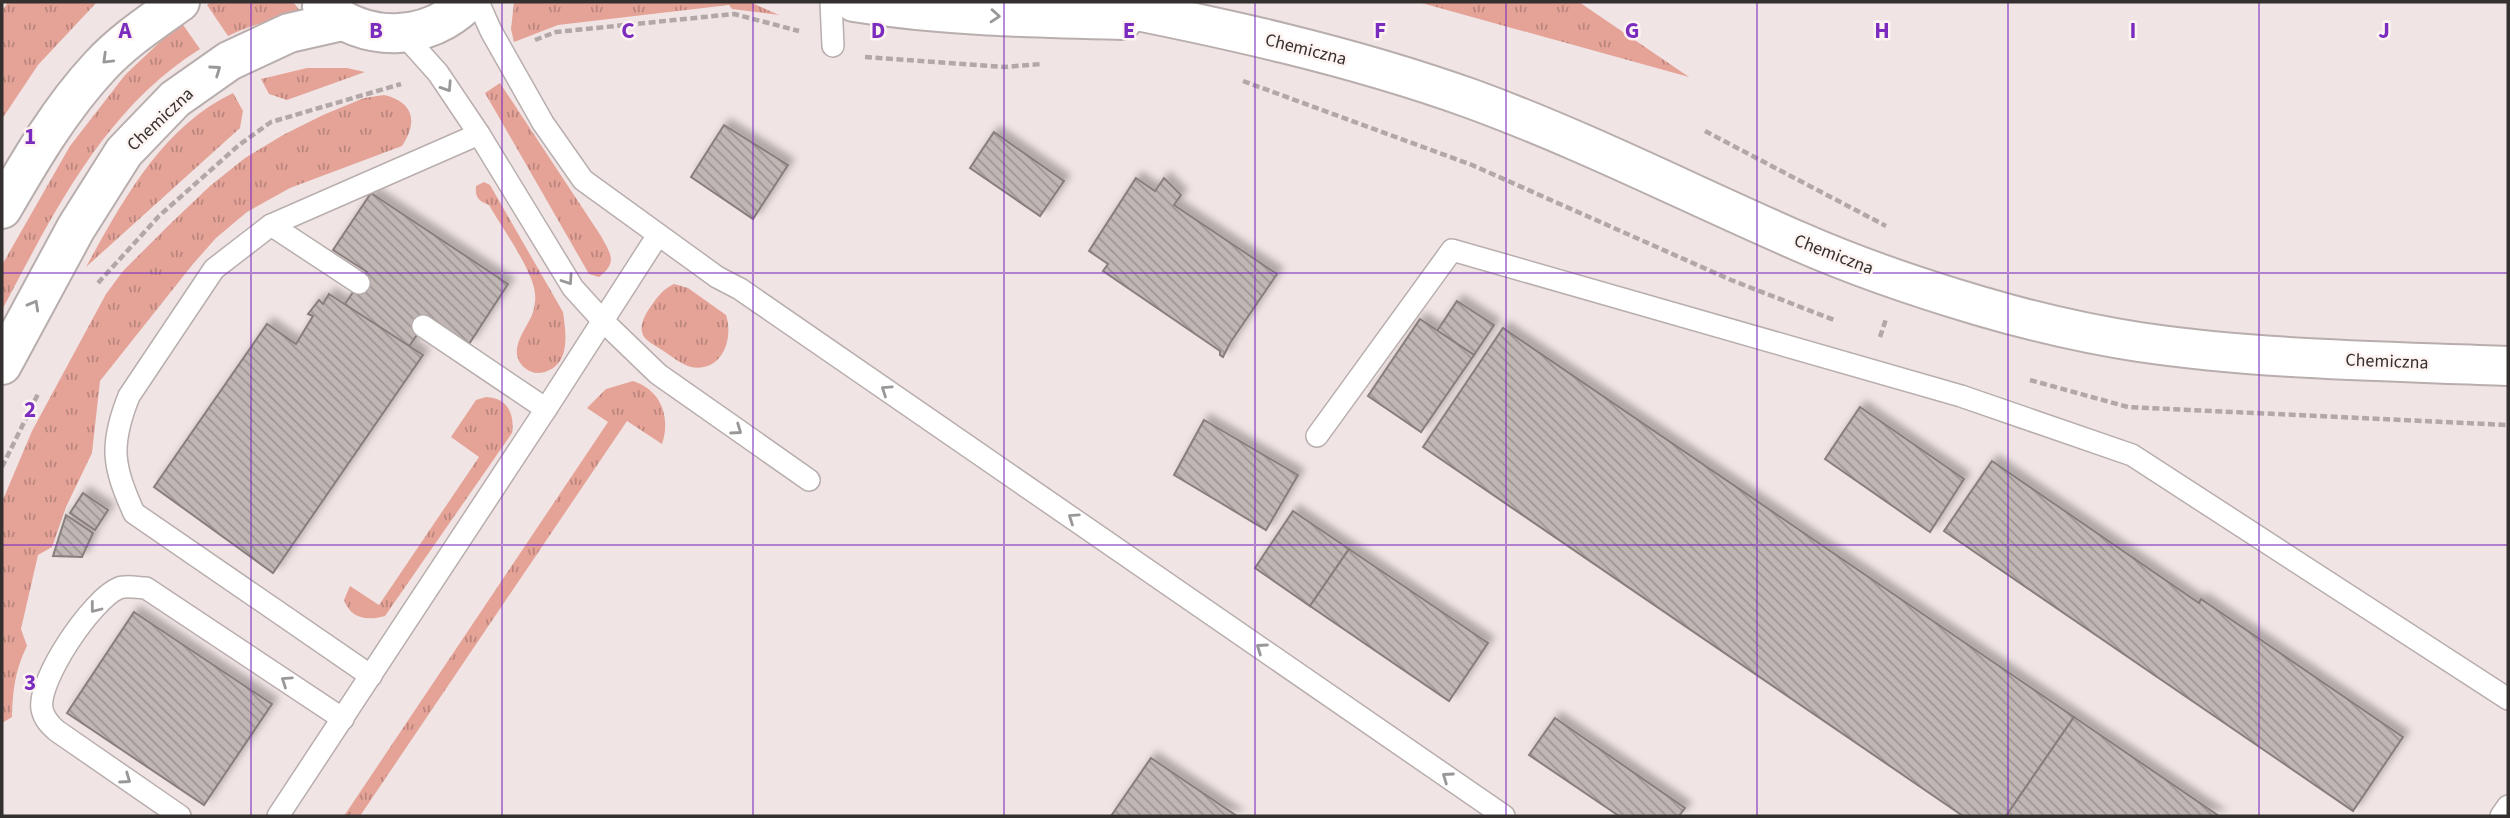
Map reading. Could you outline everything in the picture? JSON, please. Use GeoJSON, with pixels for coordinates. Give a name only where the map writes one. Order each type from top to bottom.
{"type":"FeatureCollection","features":[{"type":"Feature","properties":{"kind":"street"},"geometry":{"type":"LineString","coordinates":[[2,209],[58,117],[100,66],[129,39],[180,2]]}},
{"type":"Feature","properties":{"kind":"street"},"geometry":{"type":"LineString","coordinates":[[330,11],[372,32],[404,35],[430,28],[455,15],[467,2]]}},
{"type":"Feature","properties":{"kind":"street","name":"Chemiczna"},"geometry":{"type":"LineString","coordinates":[[854,2],[896,9],[1003,17],[1188,21]]}},
{"type":"Feature","properties":{"kind":"street","name":"Chemiczna"},"geometry":{"type":"LineString","coordinates":[[1092,2],[1188,21],[1362,62],[1474,100],[1630,164],[1802,243],[1899,280],[1981,306],[2134,341],[2206,351],[2298,358],[2508,366]]}},
{"type":"Feature","properties":{"kind":"street","name":"Chemiczna"},"geometry":{"type":"LineString","coordinates":[[2,365],[76,228],[124,152],[175,99],[229,61],[330,11]]}},
{"type":"Feature","properties":{"kind":"lane"},"geometry":{"type":"LineString","coordinates":[[478,2],[491,31],[543,123],[583,180],[1504,816]]}},
{"type":"Feature","properties":{"kind":"lane"},"geometry":{"type":"LineString","coordinates":[[831,2],[833,46]]}},
{"type":"Feature","properties":{"kind":"lane"},"geometry":{"type":"LineString","coordinates":[[404,35],[438,73],[479,134],[567,278],[603,321],[658,374],[809,480]]}},
{"type":"Feature","properties":{"kind":"lane"},"geometry":{"type":"LineString","coordinates":[[371,676],[134,513],[121,484],[114,454],[120,419],[129,396],[214,269],[271,225],[479,134]]}},
{"type":"Feature","properties":{"kind":"lane"},"geometry":{"type":"LineString","coordinates":[[271,225],[359,283]]}},
{"type":"Feature","properties":{"kind":"lane"},"geometry":{"type":"LineString","coordinates":[[278,816],[658,234]]}},
{"type":"Feature","properties":{"kind":"lane"},"geometry":{"type":"LineString","coordinates":[[1317,436],[1452,250],[1961,396],[2132,455],[2508,699]]}},
{"type":"Feature","properties":{"kind":"lane"},"geometry":{"type":"LineString","coordinates":[[423,326],[546,409]]}},
{"type":"Feature","properties":{"kind":"lane"},"geometry":{"type":"LineString","coordinates":[[180,816],[48,724],[42,707],[49,680],[63,649],[102,599],[121,586],[146,588],[343,719]]}},
{"type":"Feature","properties":{"kind":"lane"},"geometry":{"type":"LineString","coordinates":[[2501,816],[2508,806]]}},
{"type":"Feature","properties":{"kind":"path"},"geometry":{"type":"LineString","coordinates":[[525,44],[556,32],[734,14],[799,31],[863,57],[1004,67],[1043,64]]}},
{"type":"Feature","properties":{"kind":"path"},"geometry":{"type":"LineString","coordinates":[[1237,79],[1472,164],[1731,280],[1843,324]]}},
{"type":"Feature","properties":{"kind":"path"},"geometry":{"type":"LineString","coordinates":[[97,285],[159,216],[239,145],[271,122],[408,82]]}},
{"type":"Feature","properties":{"kind":"path"},"geometry":{"type":"LineString","coordinates":[[1867,333],[1893,342]]}},
{"type":"Feature","properties":{"kind":"path"},"geometry":{"type":"LineString","coordinates":[[2023,378],[2128,407],[2508,425]]}},
{"type":"Feature","properties":{"kind":"path"},"geometry":{"type":"LineString","coordinates":[[2,467],[42,386]]}},
{"type":"Feature","properties":{"kind":"green space"},"geometry":{"type":"Polygon","coordinates":[[[8,2],[97,2],[38,65],[2,119],[2,11],[8,2]]]}},
{"type":"Feature","properties":{"kind":"green space"},"geometry":{"type":"Polygon","coordinates":[[[211,2],[293,2],[305,17],[266,22],[228,36],[207,5],[211,2]]]}},
{"type":"Feature","properties":{"kind":"green space"},"geometry":{"type":"Polygon","coordinates":[[[514,2],[750,2],[779,15],[732,9],[729,5],[558,25],[514,42],[511,29],[514,2]]]}},
{"type":"Feature","properties":{"kind":"green space"},"geometry":{"type":"Polygon","coordinates":[[[1418,2],[1579,2],[1689,77],[1418,2]]]}},
{"type":"Feature","properties":{"kind":"green space"},"geometry":{"type":"Polygon","coordinates":[[[181,22],[200,49],[166,73],[136,101],[109,132],[62,200],[2,310],[2,265],[70,146],[125,75],[181,22]]]}},
{"type":"Feature","properties":{"kind":"green space"},"geometry":{"type":"Polygon","coordinates":[[[307,68],[347,68],[365,72],[287,100],[269,94],[261,79],[307,68]]]}},
{"type":"Feature","properties":{"kind":"green space"},"geometry":{"type":"Polygon","coordinates":[[[500,83],[608,248],[611,262],[599,277],[589,274],[485,93],[500,83]]]}},
{"type":"Feature","properties":{"kind":"green space"},"geometry":{"type":"Polygon","coordinates":[[[233,93],[243,111],[240,128],[86,267],[130,191],[165,145],[208,107],[233,93]]]}},
{"type":"Feature","properties":{"kind":"green space"},"geometry":{"type":"Polygon","coordinates":[[[384,95],[402,103],[410,114],[410,129],[402,146],[290,188],[247,212],[216,238],[193,264],[100,381],[92,453],[66,507],[52,547],[38,555],[21,629],[27,646],[15,680],[12,717],[2,723],[2,502],[32,431],[106,294],[123,271],[169,225],[210,186],[245,158],[323,115],[364,98],[384,95]]]}},
{"type":"Feature","properties":{"kind":"green space"},"geometry":{"type":"Polygon","coordinates":[[[484,182],[490,185],[563,312],[563,355],[553,368],[545,372],[527,370],[517,355],[519,342],[534,308],[533,285],[523,262],[489,205],[477,196],[476,186],[484,182]]]}},
{"type":"Feature","properties":{"kind":"green space"},"geometry":{"type":"Polygon","coordinates":[[[674,284],[688,288],[726,315],[727,344],[718,360],[711,365],[687,366],[643,335],[642,325],[647,312],[661,293],[674,284]]]}},
{"type":"Feature","properties":{"kind":"green space"},"geometry":{"type":"Polygon","coordinates":[[[633,381],[651,391],[661,406],[665,424],[662,444],[627,421],[360,816],[344,816],[608,422],[587,408],[606,389],[633,381]]]}},
{"type":"Feature","properties":{"kind":"green space"},"geometry":{"type":"Polygon","coordinates":[[[486,397],[499,400],[508,408],[512,419],[512,433],[385,616],[366,618],[355,615],[344,600],[350,586],[379,605],[479,457],[451,437],[476,400],[486,397]]]}},
{"type":"Feature","properties":{"kind":"building"},"geometry":{"type":"Polygon","coordinates":[[[724,125],[788,165],[753,219],[691,177],[724,125]]]}},
{"type":"Feature","properties":{"kind":"building"},"geometry":{"type":"Polygon","coordinates":[[[994,132],[1064,181],[1040,216],[970,168],[994,132]]]}},
{"type":"Feature","properties":{"kind":"building"},"geometry":{"type":"Polygon","coordinates":[[[1136,178],[1155,191],[1164,178],[1181,195],[1174,205],[1277,274],[1223,357],[1220,351],[1103,271],[1108,264],[1089,251],[1136,178]]]}},
{"type":"Feature","properties":{"kind":"building"},"geometry":{"type":"Polygon","coordinates":[[[371,193],[508,284],[469,344],[429,317],[404,354],[340,311],[367,272],[333,250],[371,193]]]}},
{"type":"Feature","properties":{"kind":"building"},"geometry":{"type":"Polygon","coordinates":[[[329,294],[423,355],[273,573],[154,487],[267,324],[296,344],[313,316],[308,314],[319,300],[323,304],[329,294]]]}},
{"type":"Feature","properties":{"kind":"building"},"geometry":{"type":"Polygon","coordinates":[[[1457,301],[1494,325],[1474,355],[1437,331],[1457,301]]]}},
{"type":"Feature","properties":{"kind":"building"},"geometry":{"type":"Polygon","coordinates":[[[1420,319],[1474,355],[1421,432],[1368,396],[1420,319]]]}},
{"type":"Feature","properties":{"kind":"building"},"geometry":{"type":"Polygon","coordinates":[[[1503,328],[2074,717],[2006,816],[1963,816],[1423,447],[1503,328]]]}},
{"type":"Feature","properties":{"kind":"building"},"geometry":{"type":"Polygon","coordinates":[[[1860,407],[1964,479],[1930,532],[1825,459],[1860,407]]]}},
{"type":"Feature","properties":{"kind":"building"},"geometry":{"type":"Polygon","coordinates":[[[1204,420],[1298,475],[1266,530],[1174,475],[1204,420]]]}},
{"type":"Feature","properties":{"kind":"building"},"geometry":{"type":"Polygon","coordinates":[[[1992,461],[2199,603],[2201,599],[2403,737],[2353,811],[1944,531],[1992,461]]]}},
{"type":"Feature","properties":{"kind":"building"},"geometry":{"type":"Polygon","coordinates":[[[83,493],[108,510],[95,530],[70,513],[83,493]]]}},
{"type":"Feature","properties":{"kind":"building"},"geometry":{"type":"Polygon","coordinates":[[[1293,511],[1349,549],[1310,606],[1255,568],[1293,511]]]}},
{"type":"Feature","properties":{"kind":"building"},"geometry":{"type":"Polygon","coordinates":[[[66,515],[93,533],[82,557],[53,556],[66,515]]]}},
{"type":"Feature","properties":{"kind":"building"},"geometry":{"type":"Polygon","coordinates":[[[1349,549],[1488,643],[1449,701],[1310,606],[1349,549]]]}},
{"type":"Feature","properties":{"kind":"building"},"geometry":{"type":"Polygon","coordinates":[[[134,612],[272,704],[204,805],[67,713],[134,612]]]}},
{"type":"Feature","properties":{"kind":"building"},"geometry":{"type":"Polygon","coordinates":[[[2074,717],[2219,816],[2006,816],[2074,717]]]}},
{"type":"Feature","properties":{"kind":"building"},"geometry":{"type":"Polygon","coordinates":[[[1555,718],[1685,808],[1679,816],[1619,816],[1529,755],[1555,718]]]}},
{"type":"Feature","properties":{"kind":"building"},"geometry":{"type":"Polygon","coordinates":[[[1151,758],[1237,816],[1111,816],[1151,758]]]}}]}
